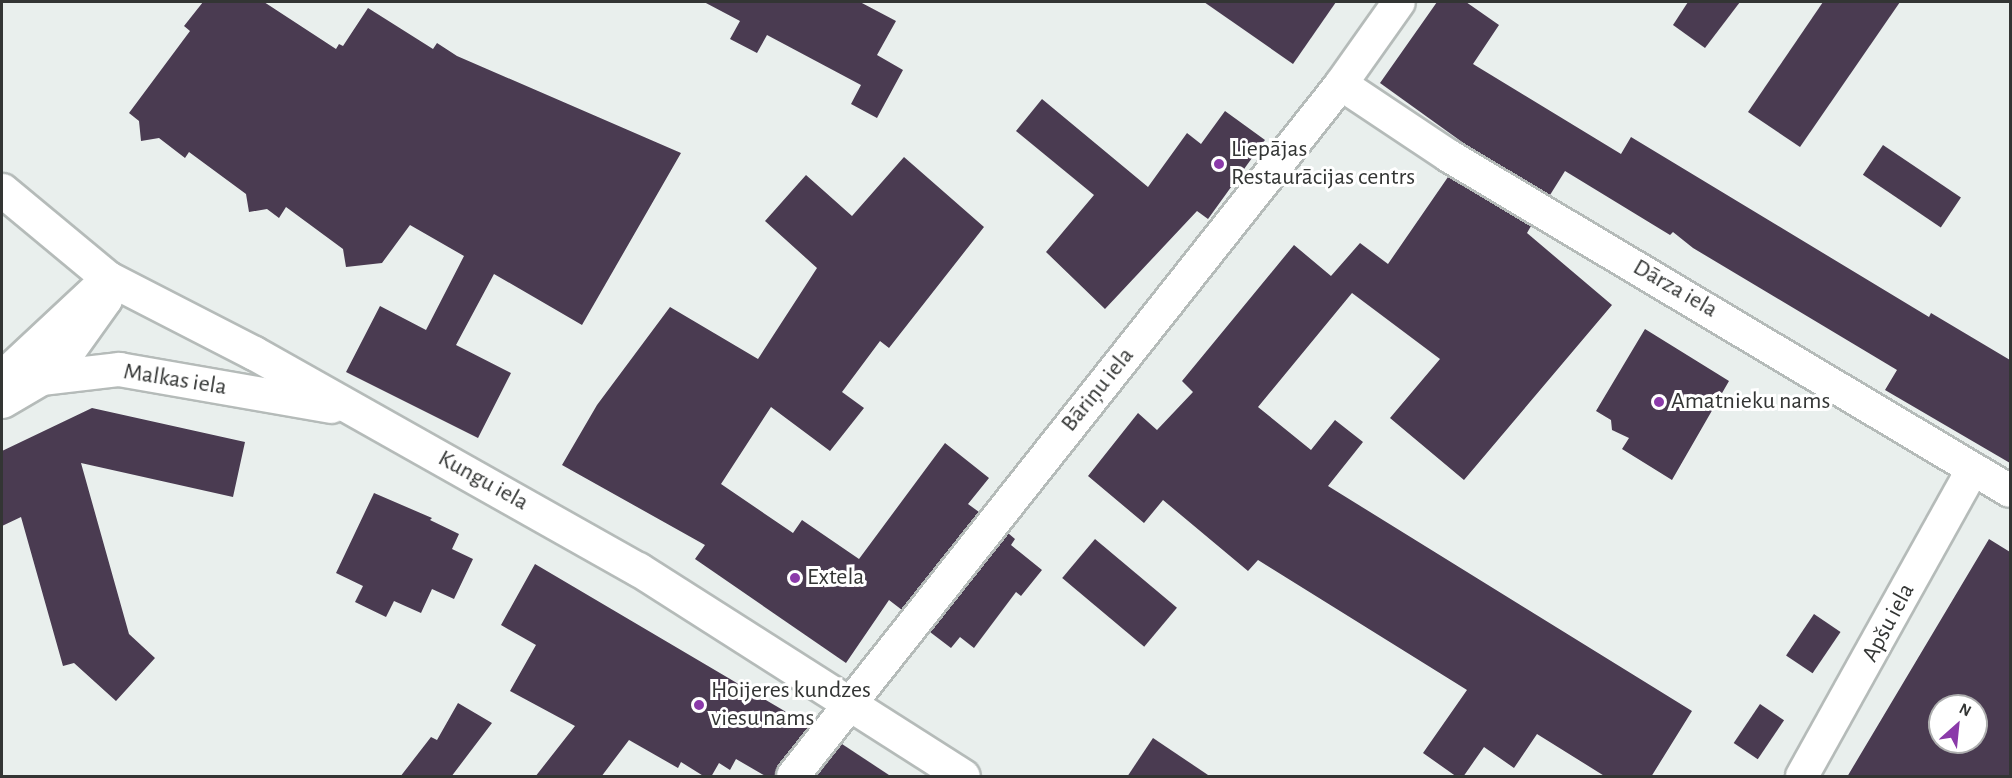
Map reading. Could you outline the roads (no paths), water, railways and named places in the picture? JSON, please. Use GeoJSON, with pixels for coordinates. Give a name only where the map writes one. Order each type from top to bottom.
{"type":"FeatureCollection","features":[{"type":"Feature","properties":{"kind":"street","name":"Bāriņu iela"},"geometry":{"type":"LineString","coordinates":[[793,777],[847,705],[1341,84],[1399,2]]}},
{"type":"Feature","properties":{"kind":"street","name":"Dārza iela"},"geometry":{"type":"LineString","coordinates":[[1341,84],[1449,156],[1866,401],[2010,491]]}},
{"type":"Feature","properties":{"kind":"street","name":"Kungu iela"},"geometry":{"type":"LineString","coordinates":[[2,190],[108,278],[354,410],[638,568],[847,705],[963,777]]}},
{"type":"Feature","properties":{"kind":"street"},"geometry":{"type":"LineString","coordinates":[[2,377],[108,278]]}},
{"type":"Feature","properties":{"kind":"street"},"geometry":{"type":"LineString","coordinates":[[41,378],[68,351],[105,299],[108,278]]}},
{"type":"Feature","properties":{"kind":"street","name":"Malkas iela"},"geometry":{"type":"LineString","coordinates":[[2,401],[41,378],[118,369],[354,410]]}},
{"type":"Feature","properties":{"kind":"street","name":"Apšu iela"},"geometry":{"type":"LineString","coordinates":[[1802,777],[1973,469]]}},
{"type":"Feature","properties":{"kind":"place","name":"Liepājas Restaurācijas centrs"},"geometry":{"type":"Point","coordinates":[1219,164]}},
{"type":"Feature","properties":{"kind":"place","name":"Amatnieku nams"},"geometry":{"type":"Point","coordinates":[1659,402]}},
{"type":"Feature","properties":{"kind":"place","name":"Extela"},"geometry":{"type":"Point","coordinates":[795,578]}},
{"type":"Feature","properties":{"kind":"place","name":"Hoijeres kundzes viesu nams"},"geometry":{"type":"Point","coordinates":[699,705]}}]}
